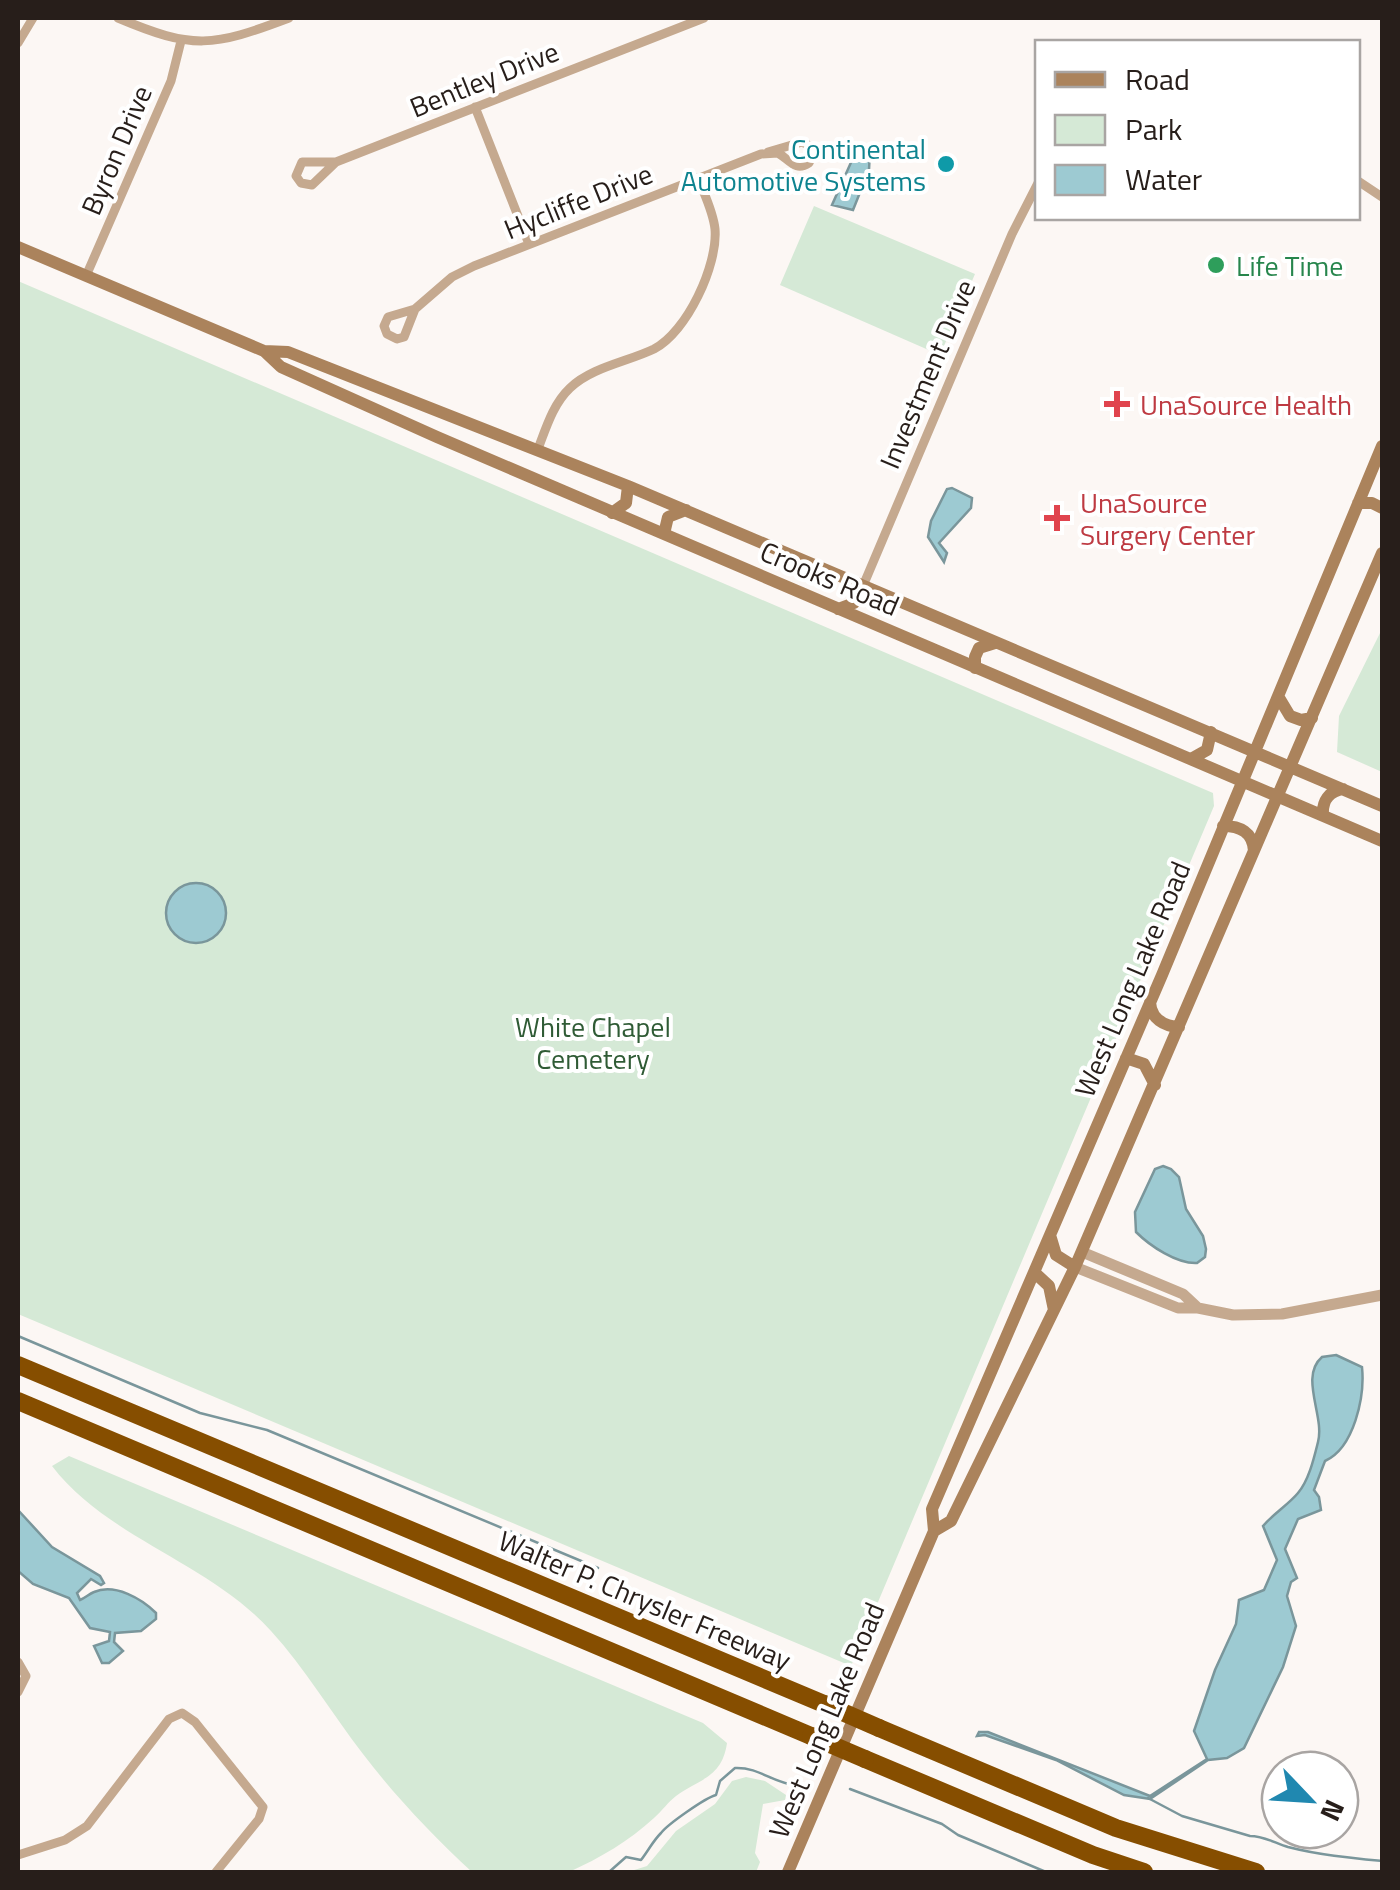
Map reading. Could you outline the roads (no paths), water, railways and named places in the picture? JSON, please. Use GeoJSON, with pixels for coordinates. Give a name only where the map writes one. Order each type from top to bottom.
{"type":"FeatureCollection","features":[{"type":"Feature","properties":{"kind":"highway","name":"Walter P. Chrysler Freeway"},"geometry":{"type":"LineString","coordinates":[[18,1365],[1116,1828],[1256,1872]]}},
{"type":"Feature","properties":{"kind":"highway"},"geometry":{"type":"LineString","coordinates":[[18,1401],[1094,1855],[1144,1872]]}},
{"type":"Feature","properties":{"kind":"main road","name":"Crooks Road"},"geometry":{"type":"LineString","coordinates":[[18,246],[264,351],[281,367],[437,437],[1382,840]]}},
{"type":"Feature","properties":{"kind":"main road","name":"Crooks Road"},"geometry":{"type":"LineString","coordinates":[[264,351],[288,352],[628,486],[1382,806]]}},
{"type":"Feature","properties":{"kind":"main road"},"geometry":{"type":"LineString","coordinates":[[437,437],[439,425],[454,418]]}},
{"type":"Feature","properties":{"kind":"main road","name":"West Long Lake Road"},"geometry":{"type":"LineString","coordinates":[[788,1872],[934,1532],[932,1509],[1150,1002],[1382,446]]}},
{"type":"Feature","properties":{"kind":"main road"},"geometry":{"type":"LineString","coordinates":[[612,512],[626,502],[628,486]]}},
{"type":"Feature","properties":{"kind":"main road"},"geometry":{"type":"LineString","coordinates":[[1358,503],[1382,508]]}},
{"type":"Feature","properties":{"kind":"main road"},"geometry":{"type":"LineString","coordinates":[[664,534],[668,517],[686,510]]}},
{"type":"Feature","properties":{"kind":"main road","name":"West Long Lake Road"},"geometry":{"type":"LineString","coordinates":[[934,1532],[950,1521],[1075,1268],[1382,554]]}},
{"type":"Feature","properties":{"kind":"main road"},"geometry":{"type":"LineString","coordinates":[[838,610],[854,603],[864,586]]}},
{"type":"Feature","properties":{"kind":"main road"},"geometry":{"type":"LineString","coordinates":[[975,668],[974,657],[979,648],[998,643]]}},
{"type":"Feature","properties":{"kind":"main road"},"geometry":{"type":"LineString","coordinates":[[1278,696],[1290,716],[1300,720],[1312,718]]}},
{"type":"Feature","properties":{"kind":"main road"},"geometry":{"type":"LineString","coordinates":[[1191,759],[1207,750],[1212,732]]}},
{"type":"Feature","properties":{"kind":"main road"},"geometry":{"type":"LineString","coordinates":[[1324,815],[1323,805],[1328,796],[1343,789]]}},
{"type":"Feature","properties":{"kind":"main road"},"geometry":{"type":"LineString","coordinates":[[1223,826],[1246,832],[1254,853]]}},
{"type":"Feature","properties":{"kind":"main road"},"geometry":{"type":"LineString","coordinates":[[1150,1002],[1152,1013],[1160,1022],[1180,1027]]}},
{"type":"Feature","properties":{"kind":"main road"},"geometry":{"type":"LineString","coordinates":[[1126,1058],[1144,1064],[1154,1085]]}},
{"type":"Feature","properties":{"kind":"main road"},"geometry":{"type":"LineString","coordinates":[[1050,1236],[1056,1255],[1075,1268]]}},
{"type":"Feature","properties":{"kind":"main road"},"geometry":{"type":"LineString","coordinates":[[1034,1272],[1046,1281],[1052,1293],[1054,1312]]}},
{"type":"Feature","properties":{"kind":"main road"},"geometry":{"type":"LineString","coordinates":[[978,1402],[983,1414],[1000,1421]]}},
{"type":"Feature","properties":{"kind":"street"},"geometry":{"type":"LineString","coordinates":[[18,43],[33,18]]}},
{"type":"Feature","properties":{"kind":"street"},"geometry":{"type":"LineString","coordinates":[[118,18],[182,41],[204,43],[232,39],[289,18]]}},
{"type":"Feature","properties":{"kind":"street","name":"Bentley Drive"},"geometry":{"type":"LineString","coordinates":[[336,162],[704,18]]}},
{"type":"Feature","properties":{"kind":"street","name":"Byron Drive"},"geometry":{"type":"LineString","coordinates":[[86,276],[171,81],[182,41]]}},
{"type":"Feature","properties":{"kind":"street"},"geometry":{"type":"LineString","coordinates":[[475,107],[529,244]]}},
{"type":"Feature","properties":{"kind":"street","name":"Hycliffe Drive"},"geometry":{"type":"LineString","coordinates":[[416,309],[452,277],[698,178],[768,152],[802,142],[810,146],[813,154],[810,163],[797,167],[778,153],[768,152]]}},
{"type":"Feature","properties":{"kind":"street"},"geometry":{"type":"LineString","coordinates":[[538,450],[555,408],[572,386],[652,350],[684,322],[714,249],[714,224],[698,178]]}},
{"type":"Feature","properties":{"kind":"street"},"geometry":{"type":"LineString","coordinates":[[1360,183],[1382,197]]}},
{"type":"Feature","properties":{"kind":"street","name":"Investment Drive"},"geometry":{"type":"LineString","coordinates":[[864,586],[1012,234],[1035,189]]}},
{"type":"Feature","properties":{"kind":"street"},"geometry":{"type":"LineString","coordinates":[[1082,1252],[1183,1294],[1198,1308]]}},
{"type":"Feature","properties":{"kind":"street"},"geometry":{"type":"LineString","coordinates":[[1075,1268],[1178,1308],[1233,1315],[1263,1316],[1382,1295]]}},
{"type":"Feature","properties":{"kind":"street"},"geometry":{"type":"LineString","coordinates":[[18,1662],[25,1670],[18,1692]]}},
{"type":"Feature","properties":{"kind":"street"},"geometry":{"type":"LineString","coordinates":[[18,1855],[65,1840],[87,1826],[177,1713],[190,1718],[263,1807],[259,1820],[216,1872]]}},
{"type":"Feature","properties":{"kind":"water"},"geometry":{"type":"Polygon","coordinates":[[[857,149],[870,150],[869,170],[853,210],[832,205],[857,149]]]}},
{"type":"Feature","properties":{"kind":"water"},"geometry":{"type":"Polygon","coordinates":[[[947,489],[972,498],[971,508],[939,543],[947,553],[944,562],[928,537],[931,521],[947,489]]]}},
{"type":"Feature","properties":{"kind":"water"},"geometry":{"type":"Polygon","coordinates":[[[196,883],[217,892],[226,913],[217,934],[196,943],[175,934],[166,913],[175,892],[196,883]]]}},
{"type":"Feature","properties":{"kind":"water"},"geometry":{"type":"Polygon","coordinates":[[[1163,1166],[1179,1177],[1186,1209],[1203,1236],[1205,1257],[1197,1263],[1164,1253],[1136,1232],[1135,1212],[1155,1169],[1163,1166]]]}},
{"type":"Feature","properties":{"kind":"water"},"geometry":{"type":"Polygon","coordinates":[[[1336,1355],[1362,1367],[1356,1420],[1343,1445],[1325,1461],[1314,1490],[1321,1510],[1298,1519],[1285,1549],[1297,1578],[1291,1582],[1287,1596],[1296,1626],[1283,1667],[1244,1748],[1227,1758],[1208,1760],[1150,1799],[1124,1795],[1056,1760],[985,1735],[977,1736],[979,1732],[988,1732],[1150,1796],[1207,1759],[1194,1731],[1236,1624],[1239,1600],[1264,1590],[1277,1560],[1263,1526],[1298,1493],[1308,1475],[1319,1432],[1313,1375],[1322,1357],[1336,1355]]]}},
{"type":"Feature","properties":{"kind":"water"},"geometry":{"type":"Polygon","coordinates":[[[18,1510],[52,1547],[100,1576],[104,1583],[91,1579],[77,1593],[80,1600],[102,1590],[119,1591],[156,1613],[156,1619],[141,1631],[115,1633],[114,1642],[123,1651],[109,1663],[102,1663],[94,1646],[109,1641],[110,1632],[90,1628],[69,1598],[33,1584],[18,1571],[18,1510]]]}},
{"type":"Feature","properties":{"kind":"waterway"},"geometry":{"type":"LineString","coordinates":[[18,1336],[200,1413],[267,1430],[598,1568]]}},
{"type":"Feature","properties":{"kind":"waterway"},"geometry":{"type":"LineString","coordinates":[[609,1872],[626,1857],[641,1860],[665,1829],[716,1795],[720,1781],[735,1768],[795,1785]]}},
{"type":"Feature","properties":{"kind":"waterway"},"geometry":{"type":"LineString","coordinates":[[850,1789],[942,1824],[958,1835],[1046,1872]]}},
{"type":"Feature","properties":{"kind":"waterway"},"geometry":{"type":"LineString","coordinates":[[1148,1798],[1182,1816],[1288,1847],[1382,1861]]}},
{"type":"Feature","properties":{"kind":"place","name":"Continental Automotive Systems"},"geometry":{"type":"Point","coordinates":[946,164]}},
{"type":"Feature","properties":{"kind":"place","name":"Life Time"},"geometry":{"type":"Point","coordinates":[1216,265]}},
{"type":"Feature","properties":{"kind":"place","name":"UnaSource Health"},"geometry":{"type":"Point","coordinates":[1117,404]}},
{"type":"Feature","properties":{"kind":"place","name":"UnaSource Surgery Center"},"geometry":{"type":"Point","coordinates":[1057,518]}},
{"type":"Feature","properties":{"kind":"park label","name":"White Chapel Cemetery"},"geometry":{"type":"Point","coordinates":[593,1042]}}]}
